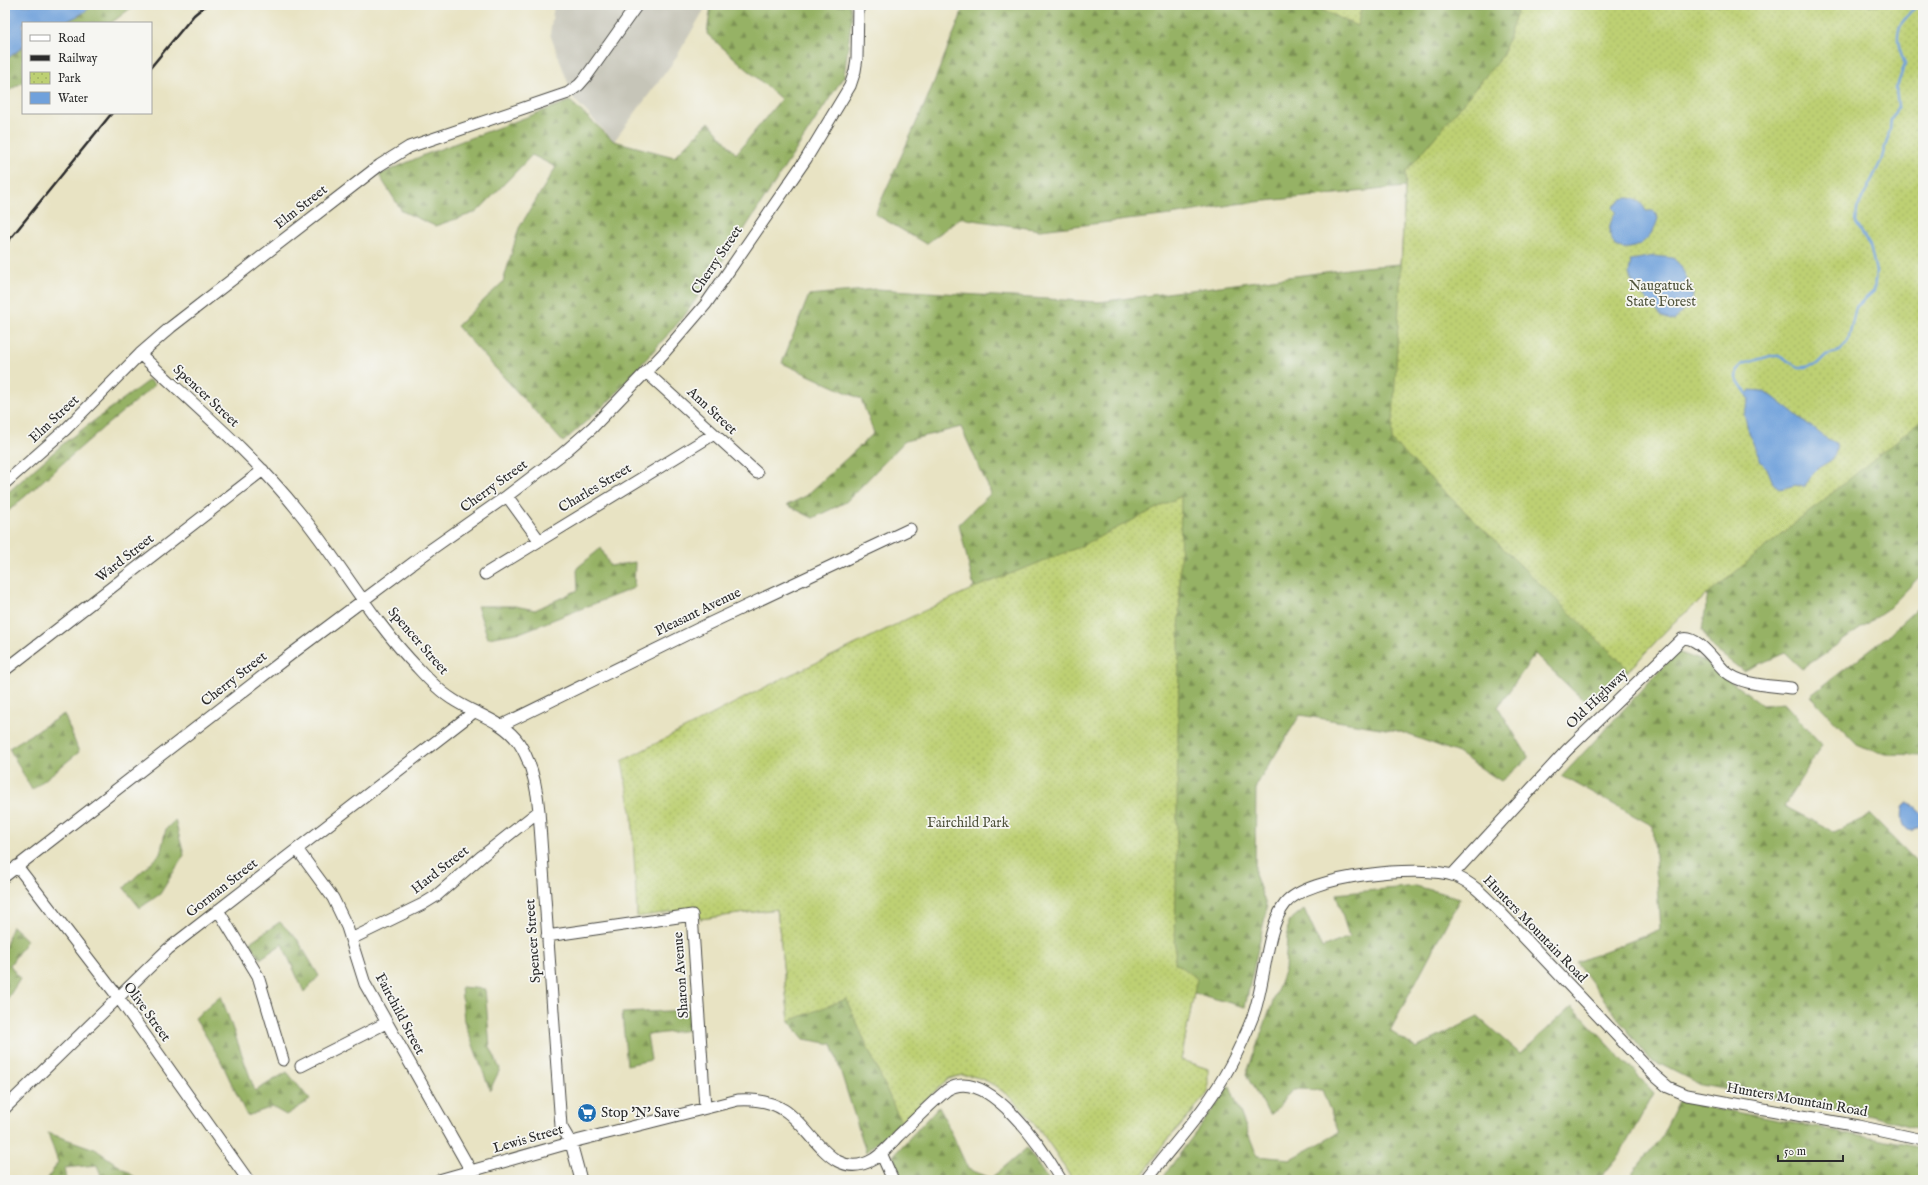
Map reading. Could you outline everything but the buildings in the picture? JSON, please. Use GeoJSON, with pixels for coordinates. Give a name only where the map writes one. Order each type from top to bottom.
{"type":"FeatureCollection","features":[{"type":"Feature","properties":{"kind":"street","name":"Elm Street"},"geometry":{"type":"LineString","coordinates":[[5,483],[65,430],[140,354],[171,327],[380,165],[409,147],[568,93],[579,85],[586,78],[637,5]]}},
{"type":"Feature","properties":{"kind":"street","name":"Cherry Street"},"geometry":{"type":"LineString","coordinates":[[5,876],[363,600],[561,455],[592,428],[646,372],[706,304],[806,159],[850,86],[857,58],[858,5]]}},
{"type":"Feature","properties":{"kind":"street","name":"Spencer Street"},"geometry":{"type":"LineString","coordinates":[[140,354],[263,470],[299,512],[363,600],[416,667],[451,698],[474,712],[502,725],[518,743],[525,755],[537,789],[561,1126],[571,1143],[581,1180]]}},
{"type":"Feature","properties":{"kind":"street","name":"Ann Street"},"geometry":{"type":"LineString","coordinates":[[646,372],[757,473]]}},
{"type":"Feature","properties":{"kind":"street","name":"Charles Street"},"geometry":{"type":"LineString","coordinates":[[485,574],[714,434]]}},
{"type":"Feature","properties":{"kind":"street","name":"Ward Street"},"geometry":{"type":"LineString","coordinates":[[5,670],[263,470]]}},
{"type":"Feature","properties":{"kind":"street"},"geometry":{"type":"LineString","coordinates":[[507,496],[539,540]]}},
{"type":"Feature","properties":{"kind":"street","name":"Pleasant Avenue"},"geometry":{"type":"LineString","coordinates":[[502,725],[706,625],[910,529]]}},
{"type":"Feature","properties":{"kind":"street","name":"Old Highway"},"geometry":{"type":"LineString","coordinates":[[1452,875],[1567,750],[1682,639],[1690,638],[1698,643],[1726,672],[1738,680],[1791,688]]}},
{"type":"Feature","properties":{"kind":"street","name":"Gorman Street"},"geometry":{"type":"LineString","coordinates":[[5,1108],[168,949],[474,712]]}},
{"type":"Feature","properties":{"kind":"street","name":"Hard Street"},"geometry":{"type":"LineString","coordinates":[[351,939],[423,904],[436,896],[482,856],[539,811]]}},
{"type":"Feature","properties":{"kind":"street","name":"Fairchild Street"},"geometry":{"type":"LineString","coordinates":[[297,849],[333,898],[351,939],[364,984],[471,1172]]}},
{"type":"Feature","properties":{"kind":"street","name":"Olive Street"},"geometry":{"type":"LineString","coordinates":[[17,866],[118,998],[248,1180]]}},
{"type":"Feature","properties":{"kind":"street","name":"Hunters Mountain Road"},"geometry":{"type":"LineString","coordinates":[[1146,1180],[1204,1107],[1228,1068],[1247,1030],[1257,1005],[1276,918],[1290,898],[1306,888],[1356,876],[1410,871],[1430,871],[1452,875],[1469,884],[1502,914],[1635,1055],[1668,1087],[1687,1095],[1858,1126],[1923,1140]]}},
{"type":"Feature","properties":{"kind":"street"},"geometry":{"type":"LineString","coordinates":[[218,910],[258,976],[283,1060]]}},
{"type":"Feature","properties":{"kind":"street","name":"Sharon Avenue"},"geometry":{"type":"LineString","coordinates":[[548,936],[692,915],[705,1107]]}},
{"type":"Feature","properties":{"kind":"street"},"geometry":{"type":"LineString","coordinates":[[301,1066],[386,1023]]}},
{"type":"Feature","properties":{"kind":"street"},"geometry":{"type":"LineString","coordinates":[[893,1180],[881,1153],[947,1090],[956,1085],[975,1086],[1002,1105],[1034,1141],[1061,1180]]}},
{"type":"Feature","properties":{"kind":"street","name":"Lewis Street"},"geometry":{"type":"LineString","coordinates":[[439,1180],[705,1107],[749,1099],[772,1104],[793,1116],[829,1156],[843,1165],[856,1166],[864,1164],[881,1153]]}},
{"type":"Feature","properties":{"kind":"shaded area"},"geometry":{"type":"Polygon","coordinates":[[[554,5],[707,5],[674,61],[614,141],[574,99],[550,34],[554,5]]]}},
{"type":"Feature","properties":{"kind":"green space"},"geometry":{"type":"Polygon","coordinates":[[[94,5],[135,5],[112,22],[67,22],[94,5]]]}},
{"type":"Feature","properties":{"kind":"green space"},"geometry":{"type":"Polygon","coordinates":[[[711,5],[850,5],[852,17],[844,76],[742,233],[685,315],[611,399],[563,442],[457,326],[503,282],[519,228],[556,167],[532,155],[477,212],[435,226],[402,211],[379,175],[424,155],[570,101],[614,141],[674,157],[709,122],[736,154],[781,99],[707,34],[711,5]]]}},
{"type":"Feature","properties":{"kind":"green space"},"geometry":{"type":"Polygon","coordinates":[[[963,5],[1923,5],[1923,573],[1887,610],[1802,669],[1785,653],[1743,671],[1713,648],[1702,630],[1708,594],[1674,622],[1629,670],[1585,702],[1535,654],[1498,707],[1529,758],[1501,781],[1456,752],[1398,731],[1300,715],[1256,786],[1255,874],[1267,908],[1245,1007],[1194,993],[1181,1060],[1208,1069],[1193,1112],[1162,1146],[1140,1180],[1072,1180],[1043,1134],[1017,1103],[987,1081],[969,1075],[953,1077],[948,1080],[866,1152],[832,1044],[804,1039],[789,1021],[777,909],[700,919],[746,697],[974,588],[959,524],[991,493],[961,427],[905,441],[846,502],[813,518],[787,505],[806,496],[874,433],[861,399],[782,363],[809,295],[876,289],[1099,302],[1363,267],[1401,264],[1405,187],[1236,204],[1171,215],[1040,230],[960,218],[926,244],[875,214],[927,99],[960,18],[963,5]]]}},
{"type":"Feature","properties":{"kind":"green space"},"geometry":{"type":"Polygon","coordinates":[[[1311,5],[1362,5],[1357,26],[1311,5]]]}},
{"type":"Feature","properties":{"kind":"green space","name":"Naugatuck State Forest"},"geometry":{"type":"Polygon","coordinates":[[[1519,5],[1923,5],[1923,419],[1674,622],[1629,670],[1392,441],[1406,172],[1503,55],[1519,5]]]}},
{"type":"Feature","properties":{"kind":"green space"},"geometry":{"type":"Polygon","coordinates":[[[22,48],[22,83],[5,93],[5,60],[22,48]]]}},
{"type":"Feature","properties":{"kind":"green space"},"geometry":{"type":"Polygon","coordinates":[[[149,380],[155,385],[104,427],[5,514],[5,495],[64,443],[149,380]]]}},
{"type":"Feature","properties":{"kind":"green space","name":"Fairchild Park"},"geometry":{"type":"Polygon","coordinates":[[[1181,496],[1175,963],[1197,978],[1181,1060],[1208,1069],[1208,1093],[1162,1146],[1140,1180],[1072,1180],[1043,1134],[1030,1118],[1017,1103],[987,1081],[965,1075],[948,1079],[901,1122],[846,999],[789,1021],[777,909],[700,919],[696,908],[637,917],[632,816],[622,761],[781,679],[913,616],[974,588],[1077,548],[1181,496]]]}},
{"type":"Feature","properties":{"kind":"green space"},"geometry":{"type":"Polygon","coordinates":[[[601,548],[610,566],[635,562],[634,588],[522,632],[488,638],[477,606],[515,606],[535,610],[578,590],[577,568],[601,548]]]}},
{"type":"Feature","properties":{"kind":"green space"},"geometry":{"type":"Polygon","coordinates":[[[1923,603],[1923,755],[1885,754],[1858,745],[1810,696],[1886,637],[1923,603]]]}},
{"type":"Feature","properties":{"kind":"green space"},"geometry":{"type":"Polygon","coordinates":[[[1677,652],[1703,661],[1762,705],[1784,703],[1822,745],[1784,806],[1834,832],[1871,815],[1923,868],[1923,1130],[1871,1116],[1701,1085],[1648,1058],[1576,962],[1660,930],[1653,826],[1562,776],[1677,652]]]}},
{"type":"Feature","properties":{"kind":"green space"},"geometry":{"type":"Polygon","coordinates":[[[64,714],[79,752],[32,790],[9,748],[64,714]]]}},
{"type":"Feature","properties":{"kind":"green space"},"geometry":{"type":"Polygon","coordinates":[[[175,820],[184,855],[160,894],[140,908],[124,888],[160,854],[166,829],[175,820]]]}},
{"type":"Feature","properties":{"kind":"green space"},"geometry":{"type":"Polygon","coordinates":[[[1416,886],[1460,898],[1390,1031],[1416,1048],[1478,1017],[1520,1054],[1572,1006],[1654,1093],[1622,1151],[1598,1180],[1165,1180],[1165,1174],[1230,1086],[1257,1156],[1291,1159],[1339,1133],[1322,1090],[1293,1089],[1270,1116],[1246,1075],[1285,969],[1288,922],[1304,909],[1322,948],[1349,937],[1336,894],[1416,886]]]}},
{"type":"Feature","properties":{"kind":"green space"},"geometry":{"type":"Polygon","coordinates":[[[280,922],[297,939],[319,976],[304,992],[282,944],[260,959],[250,942],[280,922]]]}},
{"type":"Feature","properties":{"kind":"green space"},"geometry":{"type":"Polygon","coordinates":[[[12,926],[27,940],[10,965],[20,979],[6,1001],[5,948],[12,926]]]}},
{"type":"Feature","properties":{"kind":"green space"},"geometry":{"type":"Polygon","coordinates":[[[461,987],[485,989],[490,1047],[500,1069],[490,1090],[464,1021],[461,987]]]}},
{"type":"Feature","properties":{"kind":"green space"},"geometry":{"type":"Polygon","coordinates":[[[221,996],[255,1091],[287,1072],[310,1100],[286,1115],[272,1107],[247,1116],[220,1059],[195,1018],[221,996]]]}},
{"type":"Feature","properties":{"kind":"green space"},"geometry":{"type":"Polygon","coordinates":[[[690,1010],[691,1030],[647,1035],[651,1060],[627,1065],[622,1013],[690,1010]]]}},
{"type":"Feature","properties":{"kind":"green space"},"geometry":{"type":"Polygon","coordinates":[[[1679,1101],[1923,1148],[1923,1180],[1627,1180],[1661,1137],[1679,1101]]]}},
{"type":"Feature","properties":{"kind":"green space"},"geometry":{"type":"Polygon","coordinates":[[[939,1106],[968,1169],[991,1178],[1027,1148],[1048,1180],[902,1180],[893,1156],[939,1106]]]}},
{"type":"Feature","properties":{"kind":"green space"},"geometry":{"type":"Polygon","coordinates":[[[48,1133],[95,1149],[139,1180],[103,1180],[97,1165],[64,1168],[66,1180],[47,1180],[58,1162],[48,1133]]]}},
{"type":"Feature","properties":{"kind":"water"},"geometry":{"type":"Polygon","coordinates":[[[5,5],[93,5],[83,13],[66,22],[22,22],[22,48],[5,60],[5,5]]]}},
{"type":"Feature","properties":{"kind":"water"},"geometry":{"type":"Polygon","coordinates":[[[1627,198],[1638,201],[1646,211],[1654,211],[1658,218],[1653,231],[1643,242],[1637,246],[1623,248],[1615,246],[1610,232],[1610,225],[1616,212],[1613,207],[1622,199],[1627,198]]]}},
{"type":"Feature","properties":{"kind":"water"},"geometry":{"type":"Polygon","coordinates":[[[1654,256],[1673,258],[1680,265],[1691,286],[1693,296],[1690,306],[1683,310],[1674,321],[1662,317],[1633,283],[1629,274],[1631,260],[1654,256]]]}},
{"type":"Feature","properties":{"kind":"water"},"geometry":{"type":"Polygon","coordinates":[[[1750,390],[1762,391],[1772,396],[1827,439],[1836,443],[1835,455],[1813,473],[1804,487],[1796,485],[1780,489],[1773,483],[1767,468],[1761,462],[1750,436],[1744,414],[1749,401],[1747,394],[1750,390]]]}},
{"type":"Feature","properties":{"kind":"water"},"geometry":{"type":"Polygon","coordinates":[[[1909,802],[1923,815],[1923,824],[1911,831],[1905,827],[1902,817],[1904,805],[1909,802]]]}},
{"type":"Feature","properties":{"kind":"waterway"},"geometry":{"type":"LineString","coordinates":[[1747,394],[1736,378],[1737,370],[1743,364],[1770,356],[1781,356],[1797,367],[1806,367],[1817,364],[1826,355],[1840,351],[1848,341],[1856,307],[1874,291],[1876,271],[1870,246],[1856,223],[1857,209],[1881,161],[1890,130],[1891,120],[1898,106],[1896,89],[1905,64],[1899,47],[1899,30],[1904,20],[1916,5]]}},
{"type":"Feature","properties":{"kind":"railway"},"geometry":{"type":"LineString","coordinates":[[152,66],[194,15],[206,5]]}},
{"type":"Feature","properties":{"kind":"railway"},"geometry":{"type":"LineString","coordinates":[[5,245],[111,114]]}},
{"type":"Feature","properties":{"kind":"place","name":"Stop 'N' Save"},"geometry":{"type":"Point","coordinates":[587,1113]}}]}
